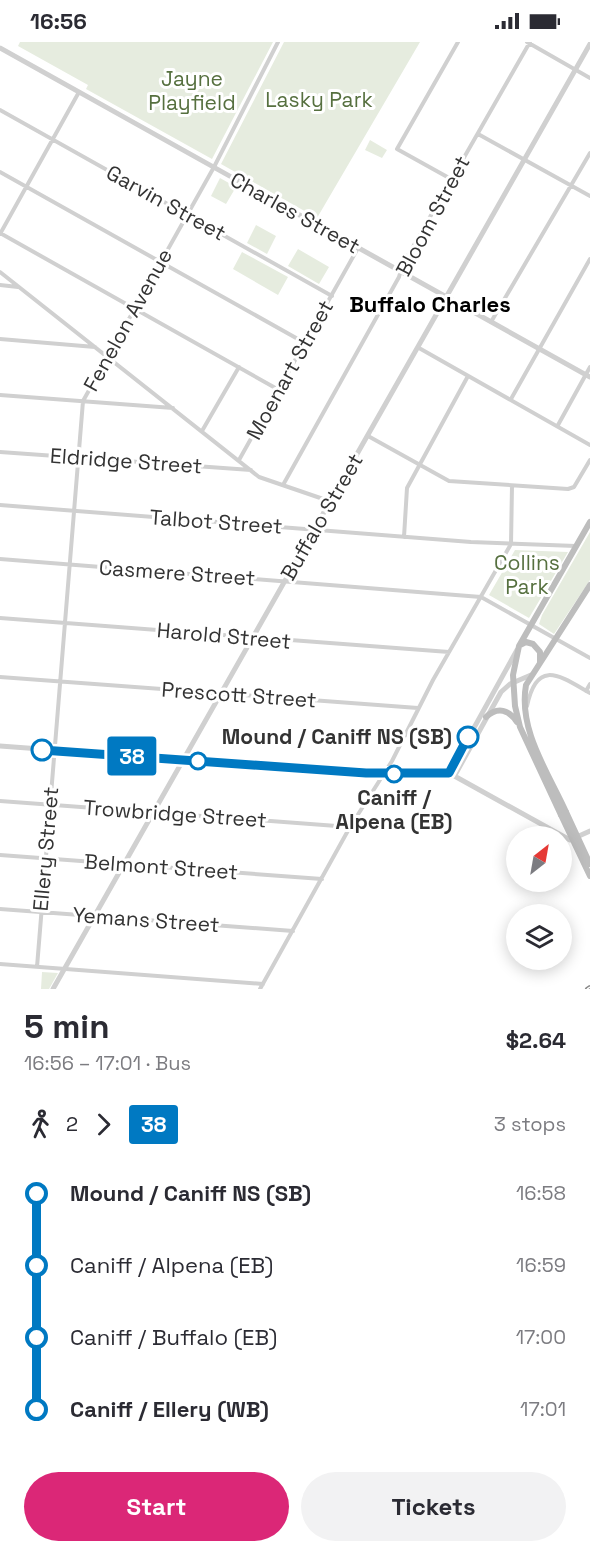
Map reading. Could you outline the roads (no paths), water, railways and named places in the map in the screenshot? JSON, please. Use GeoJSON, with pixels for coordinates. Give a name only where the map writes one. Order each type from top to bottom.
{"type":"FeatureCollection","features":[{"type":"Feature","properties":{"kind":"main road"},"geometry":{"type":"LineString","coordinates":[[590,522],[519,646],[514,682],[523,726],[590,876]]}},
{"type":"Feature","properties":{"kind":"main road"},"geometry":{"type":"LineString","coordinates":[[523,726],[526,685],[590,585]]}},
{"type":"Feature","properties":{"kind":"main road"},"geometry":{"type":"LineString","coordinates":[[519,646],[526,642],[533,644],[540,652],[540,663]]}},
{"type":"Feature","properties":{"kind":"main road"},"geometry":{"type":"LineString","coordinates":[[486,717],[494,711],[505,711],[523,726]]}},
{"type":"Feature","properties":{"kind":"main road"},"geometry":{"type":"LineString","coordinates":[[564,814],[590,864]]}},
{"type":"Feature","properties":{"kind":"street","name":"Fenelon Avenue"},"geometry":{"type":"LineString","coordinates":[[65,623],[83,401],[214,167],[278,42]]}},
{"type":"Feature","properties":{"kind":"street"},"geometry":{"type":"LineString","coordinates":[[451,179],[397,149],[458,42]]}},
{"type":"Feature","properties":{"kind":"street"},"geometry":{"type":"LineString","coordinates":[[529,42],[590,78]]}},
{"type":"Feature","properties":{"kind":"street","name":"Bloom Street"},"geometry":{"type":"LineString","coordinates":[[283,485],[529,42]]}},
{"type":"Feature","properties":{"kind":"street","name":"Buffalo Street"},"geometry":{"type":"LineString","coordinates":[[53,989],[284,581],[332,502],[523,159],[590,44]]}},
{"type":"Feature","properties":{"kind":"street","name":"Charles Street"},"geometry":{"type":"LineString","coordinates":[[0,48],[588,376]]}},
{"type":"Feature","properties":{"kind":"street"},"geometry":{"type":"LineString","coordinates":[[79,92],[0,234],[279,390]]}},
{"type":"Feature","properties":{"kind":"street","name":"Garvin Street"},"geometry":{"type":"LineString","coordinates":[[0,111],[332,296]]}},
{"type":"Feature","properties":{"kind":"street"},"geometry":{"type":"LineString","coordinates":[[477,134],[590,196]]}},
{"type":"Feature","properties":{"kind":"street"},"geometry":{"type":"LineString","coordinates":[[491,322],[590,153]]}},
{"type":"Feature","properties":{"kind":"street"},"geometry":{"type":"LineString","coordinates":[[0,172],[305,343]]}},
{"type":"Feature","properties":{"kind":"street","name":"Moenart Street"},"geometry":{"type":"LineString","coordinates":[[239,460],[358,248]]}},
{"type":"Feature","properties":{"kind":"street"},"geometry":{"type":"LineString","coordinates":[[511,399],[590,259]]}},
{"type":"Feature","properties":{"kind":"street"},"geometry":{"type":"LineString","coordinates":[[0,272],[259,477],[332,502]]}},
{"type":"Feature","properties":{"kind":"street"},"geometry":{"type":"LineString","coordinates":[[0,285],[18,286]]}},
{"type":"Feature","properties":{"kind":"street"},"geometry":{"type":"LineString","coordinates":[[0,339],[96,347]]}},
{"type":"Feature","properties":{"kind":"street"},"geometry":{"type":"LineString","coordinates":[[419,348],[590,445]]}},
{"type":"Feature","properties":{"kind":"street"},"geometry":{"type":"LineString","coordinates":[[202,431],[239,367]]}},
{"type":"Feature","properties":{"kind":"street"},"geometry":{"type":"LineString","coordinates":[[558,425],[588,376],[590,367]]}},
{"type":"Feature","properties":{"kind":"street"},"geometry":{"type":"LineString","coordinates":[[404,537],[407,488],[468,376]]}},
{"type":"Feature","properties":{"kind":"street"},"geometry":{"type":"LineString","coordinates":[[0,395],[174,408]]}},
{"type":"Feature","properties":{"kind":"street"},"geometry":{"type":"LineString","coordinates":[[368,436],[449,481],[512,486],[574,487],[590,460]]}},
{"type":"Feature","properties":{"kind":"street","name":"Eldridge Street"},"geometry":{"type":"LineString","coordinates":[[0,452],[251,470]]}},
{"type":"Feature","properties":{"kind":"street"},"geometry":{"type":"LineString","coordinates":[[260,989],[350,827],[392,761],[418,708],[511,544],[512,486]]}},
{"type":"Feature","properties":{"kind":"street","name":"Talbot Street"},"geometry":{"type":"LineString","coordinates":[[0,505],[404,537],[577,546]]}},
{"type":"Feature","properties":{"kind":"street","name":"Casmere Street"},"geometry":{"type":"LineString","coordinates":[[0,560],[481,597],[590,658]]}},
{"type":"Feature","properties":{"kind":"street","name":"Harold Street"},"geometry":{"type":"LineString","coordinates":[[0,618],[449,652]]}},
{"type":"Feature","properties":{"kind":"street","name":"Ellery Street"},"geometry":{"type":"LineString","coordinates":[[37,967],[65,623]]}},
{"type":"Feature","properties":{"kind":"street"},"geometry":{"type":"LineString","coordinates":[[452,774],[519,646]]}},
{"type":"Feature","properties":{"kind":"street"},"geometry":{"type":"LineString","coordinates":[[452,774],[501,692],[535,671]]}},
{"type":"Feature","properties":{"kind":"street"},"geometry":{"type":"LineString","coordinates":[[523,726],[530,693],[542,676],[557,675],[588,692],[590,684]]}},
{"type":"Feature","properties":{"kind":"street","name":"Prescott Street"},"geometry":{"type":"LineString","coordinates":[[0,677],[418,708]]}},
{"type":"Feature","properties":{"kind":"street"},"geometry":{"type":"LineString","coordinates":[[0,746],[382,774],[452,774],[570,840],[590,831]]}},
{"type":"Feature","properties":{"kind":"street","name":"Trowbridge Street"},"geometry":{"type":"LineString","coordinates":[[0,801],[350,827]]}},
{"type":"Feature","properties":{"kind":"street","name":"Belmont Street"},"geometry":{"type":"LineString","coordinates":[[0,855],[322,879]]}},
{"type":"Feature","properties":{"kind":"street","name":"Yemans Street"},"geometry":{"type":"LineString","coordinates":[[0,909],[293,931]]}},
{"type":"Feature","properties":{"kind":"street"},"geometry":{"type":"LineString","coordinates":[[0,964],[263,984]]}},
{"type":"Feature","properties":{"kind":"place","name":"Mound / Caniff NS (SB)"},"geometry":{"type":"Point","coordinates":[468,737]}},
{"type":"Feature","properties":{"kind":"place","name":"Caniff / Alpena (EB)"},"geometry":{"type":"Point","coordinates":[394,774]}},
{"type":"Feature","properties":{"kind":"district","name":"Buffalo Charles"},"geometry":{"type":"Point","coordinates":[430,304]}},
{"type":"Feature","properties":{"kind":"park label","name":"Jayne Playfield"},"geometry":{"type":"Point","coordinates":[192,91]}},
{"type":"Feature","properties":{"kind":"park label","name":"Lasky Park"},"geometry":{"type":"Point","coordinates":[319,100]}},
{"type":"Feature","properties":{"kind":"park label","name":"Collins Park"},"geometry":{"type":"Point","coordinates":[527,575]}}]}
